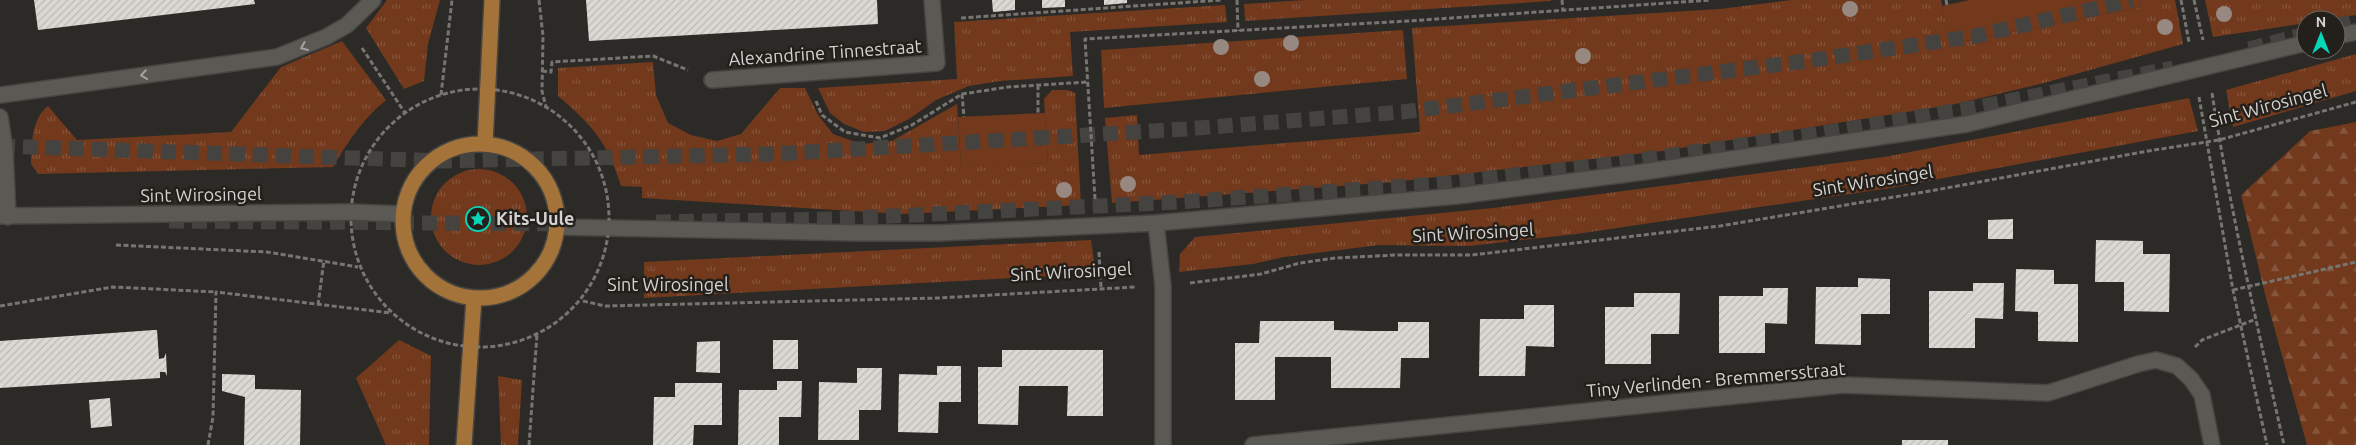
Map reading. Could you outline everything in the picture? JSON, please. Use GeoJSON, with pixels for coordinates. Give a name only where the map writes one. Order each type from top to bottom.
{"type":"FeatureCollection","features":[{"type":"Feature","properties":{"kind":"main road"},"geometry":{"type":"LineString","coordinates":[[485,144],[492,0]]}},
{"type":"Feature","properties":{"kind":"main road"},"geometry":{"type":"LineString","coordinates":[[485,144],[504,148],[523,158],[539,172],[550,191],[556,212],[557,227],[552,249],[540,269],[530,279],[507,293],[494,297],[474,298],[450,292],[435,284],[422,272],[406,246],[402,214],[406,196],[414,180],[427,165],[444,153],[463,146],[485,144]]}},
{"type":"Feature","properties":{"kind":"main road"},"geometry":{"type":"LineString","coordinates":[[464,445],[474,298]]}},
{"type":"Feature","properties":{"kind":"street"},"geometry":{"type":"LineString","coordinates":[[0,95],[277,57],[326,38],[347,25],[373,0]]}},
{"type":"Feature","properties":{"kind":"street","name":"Alexandrine Tinnestraat"},"geometry":{"type":"LineString","coordinates":[[712,80],[937,63],[932,0]]}},
{"type":"Feature","properties":{"kind":"street","name":"Sint Wirosingel"},"geometry":{"type":"LineString","coordinates":[[557,227],[868,233],[1097,226],[1156,223],[1457,196],[1827,146],[1967,124],[2296,45]]}},
{"type":"Feature","properties":{"kind":"street"},"geometry":{"type":"LineString","coordinates":[[0,117],[6,149],[4,216]]}},
{"type":"Feature","properties":{"kind":"street","name":"Sint Wirosingel"},"geometry":{"type":"LineString","coordinates":[[4,216],[349,212],[402,214]]}},
{"type":"Feature","properties":{"kind":"street"},"geometry":{"type":"LineString","coordinates":[[1156,223],[1163,286],[1163,445]]}},
{"type":"Feature","properties":{"kind":"street","name":"Tiny Verlinden - Bremmersstraat"},"geometry":{"type":"LineString","coordinates":[[1253,445],[1843,385],[2048,393],[2156,360],[2177,366]]}},
{"type":"Feature","properties":{"kind":"street"},"geometry":{"type":"LineString","coordinates":[[2177,366],[2191,379],[2202,395],[2212,445]]}},
{"type":"Feature","properties":{"kind":"path"},"geometry":{"type":"LineString","coordinates":[[441,95],[452,0]]}},
{"type":"Feature","properties":{"kind":"path"},"geometry":{"type":"LineString","coordinates":[[539,0],[543,36],[542,91],[546,108]]}},
{"type":"Feature","properties":{"kind":"path"},"geometry":{"type":"LineString","coordinates":[[933,20],[1221,0]]}},
{"type":"Feature","properties":{"kind":"path"},"geometry":{"type":"LineString","coordinates":[[1237,0],[1238,30]]}},
{"type":"Feature","properties":{"kind":"path"},"geometry":{"type":"LineString","coordinates":[[1562,0],[1563,11]]}},
{"type":"Feature","properties":{"kind":"path"},"geometry":{"type":"LineString","coordinates":[[1101,288],[1086,39],[1563,11],[1711,0]]}},
{"type":"Feature","properties":{"kind":"path"},"geometry":{"type":"LineString","coordinates":[[1946,0],[1947,5]]}},
{"type":"Feature","properties":{"kind":"path"},"geometry":{"type":"LineString","coordinates":[[2181,0],[2201,67],[2219,140],[2284,445]]}},
{"type":"Feature","properties":{"kind":"path"},"geometry":{"type":"LineString","coordinates":[[2194,0],[2208,141],[2233,290],[2267,445]]}},
{"type":"Feature","properties":{"kind":"path"},"geometry":{"type":"LineString","coordinates":[[347,25],[405,114]]}},
{"type":"Feature","properties":{"kind":"path"},"geometry":{"type":"LineString","coordinates":[[542,71],[551,72],[552,62],[653,56],[712,80]]}},
{"type":"Feature","properties":{"kind":"path"},"geometry":{"type":"LineString","coordinates":[[804,73],[822,115],[845,132],[880,138],[912,125],[962,94],[1008,87],[1088,82]]}},
{"type":"Feature","properties":{"kind":"path"},"geometry":{"type":"LineString","coordinates":[[1038,85],[1038,114]]}},
{"type":"Feature","properties":{"kind":"path"},"geometry":{"type":"LineString","coordinates":[[962,94],[964,117]]}},
{"type":"Feature","properties":{"kind":"path","name":"Sint Wirosingel"},"geometry":{"type":"LineString","coordinates":[[583,301],[605,306],[754,304],[938,298],[1163,286],[1261,274],[1300,263],[1336,258],[1397,255],[1472,255],[1710,227],[1930,191],[2219,140],[2356,102]]}},
{"type":"Feature","properties":{"kind":"path"},"geometry":{"type":"LineString","coordinates":[[107,244],[267,252],[358,267]]}},
{"type":"Feature","properties":{"kind":"path"},"geometry":{"type":"LineString","coordinates":[[318,305],[324,260]]}},
{"type":"Feature","properties":{"kind":"path"},"geometry":{"type":"LineString","coordinates":[[2233,290],[2356,262]]}},
{"type":"Feature","properties":{"kind":"path"},"geometry":{"type":"LineString","coordinates":[[0,306],[113,287],[216,292],[392,313]]}},
{"type":"Feature","properties":{"kind":"path"},"geometry":{"type":"LineString","coordinates":[[208,445],[213,417],[216,292]]}},
{"type":"Feature","properties":{"kind":"path"},"geometry":{"type":"LineString","coordinates":[[2177,366],[2202,340],[2256,319]]}},
{"type":"Feature","properties":{"kind":"path"},"geometry":{"type":"LineString","coordinates":[[529,445],[537,334]]}},
{"type":"Feature","properties":{"kind":"green space"},"geometry":{"type":"Polygon","coordinates":[[[387,0],[440,0],[428,44],[424,81],[404,89],[366,28],[387,0]]]}},
{"type":"Feature","properties":{"kind":"green space"},"geometry":{"type":"Polygon","coordinates":[[[1305,0],[1551,1],[1245,21],[1244,4],[1305,0]]]}},
{"type":"Feature","properties":{"kind":"green space"},"geometry":{"type":"Polygon","coordinates":[[[1791,0],[1941,0],[1950,44],[2141,7],[2140,0],[2175,0],[2183,44],[2040,84],[1951,105],[1662,151],[1393,182],[1112,203],[1105,118],[1137,115],[1139,155],[1420,132],[1412,28],[1720,9],[1791,0]]]}},
{"type":"Feature","properties":{"kind":"green space"},"geometry":{"type":"Polygon","coordinates":[[[1969,0],[2140,0],[2141,7],[1950,44],[1942,6],[1969,0]]]}},
{"type":"Feature","properties":{"kind":"green space"},"geometry":{"type":"Polygon","coordinates":[[[2205,0],[2356,0],[2356,15],[2346,17],[2346,10],[2296,10],[2296,25],[2213,37],[2205,0]]]}},
{"type":"Feature","properties":{"kind":"green space"},"geometry":{"type":"Polygon","coordinates":[[[1225,5],[1227,22],[1070,32],[1073,76],[1000,81],[969,86],[936,100],[909,119],[885,131],[864,132],[844,124],[830,113],[818,88],[957,79],[954,22],[1225,5]]]}},
{"type":"Feature","properties":{"kind":"green space"},"geometry":{"type":"Polygon","coordinates":[[[1403,30],[1407,79],[1104,108],[1101,50],[1403,30]]]}},
{"type":"Feature","properties":{"kind":"green space"},"geometry":{"type":"Polygon","coordinates":[[[342,41],[386,100],[356,131],[333,167],[38,174],[31,164],[35,125],[42,111],[48,106],[77,140],[231,132],[281,67],[342,41]]]}},
{"type":"Feature","properties":{"kind":"green space"},"geometry":{"type":"Polygon","coordinates":[[[2356,54],[2356,91],[2233,127],[2226,90],[2334,60],[2346,60],[2346,57],[2356,54]]]}},
{"type":"Feature","properties":{"kind":"green space"},"geometry":{"type":"Polygon","coordinates":[[[653,62],[656,95],[668,123],[691,135],[717,141],[741,134],[780,88],[805,88],[818,115],[833,134],[861,144],[892,141],[957,104],[961,166],[1048,163],[1044,99],[1052,90],[1068,90],[1075,93],[1081,205],[902,214],[642,198],[642,187],[621,186],[604,146],[590,126],[558,96],[558,68],[653,62]]]}},
{"type":"Feature","properties":{"kind":"green space"},"geometry":{"type":"Polygon","coordinates":[[[2189,98],[2198,131],[1890,188],[1576,234],[1469,246],[1379,245],[1284,257],[1253,264],[1179,272],[1180,254],[1195,237],[1493,208],[1884,157],[2189,98]]]}},
{"type":"Feature","properties":{"kind":"green space"},"geometry":{"type":"Polygon","coordinates":[[[1045,113],[1048,163],[961,167],[958,117],[1045,113]]]}},
{"type":"Feature","properties":{"kind":"green space"},"geometry":{"type":"Polygon","coordinates":[[[2356,122],[2356,445],[2307,445],[2266,298],[2241,195],[2310,131],[2356,122]]]}},
{"type":"Feature","properties":{"kind":"green space"},"geometry":{"type":"Polygon","coordinates":[[[479,169],[497,172],[513,183],[524,199],[527,217],[524,235],[513,251],[497,262],[479,265],[461,262],[445,251],[434,235],[431,217],[434,199],[445,183],[461,172],[479,169]]]}},
{"type":"Feature","properties":{"kind":"green space"},"geometry":{"type":"Polygon","coordinates":[[[1091,240],[1095,267],[1089,274],[644,298],[644,262],[1091,240]]]}},
{"type":"Feature","properties":{"kind":"green space"},"geometry":{"type":"Polygon","coordinates":[[[399,340],[431,356],[429,445],[386,445],[356,378],[399,340]]]}},
{"type":"Feature","properties":{"kind":"green space"},"geometry":{"type":"Polygon","coordinates":[[[498,376],[522,380],[518,445],[501,445],[498,376]]]}},
{"type":"Feature","properties":{"kind":"building"},"geometry":{"type":"Polygon","coordinates":[[[34,0],[254,0],[255,4],[38,30],[34,0]]]}},
{"type":"Feature","properties":{"kind":"building"},"geometry":{"type":"Polygon","coordinates":[[[586,0],[877,0],[878,24],[589,41],[586,0]]]}},
{"type":"Feature","properties":{"kind":"building"},"geometry":{"type":"Polygon","coordinates":[[[992,0],[1015,0],[1015,10],[993,12],[992,0]]]}},
{"type":"Feature","properties":{"kind":"building"},"geometry":{"type":"Polygon","coordinates":[[[1042,0],[1065,0],[1065,7],[1042,8],[1042,0]]]}},
{"type":"Feature","properties":{"kind":"building"},"geometry":{"type":"Polygon","coordinates":[[[1104,0],[1127,0],[1127,3],[1104,5],[1104,0]]]}},
{"type":"Feature","properties":{"kind":"building"},"geometry":{"type":"Polygon","coordinates":[[[2013,219],[2013,239],[1988,239],[1988,220],[2013,219]]]}},
{"type":"Feature","properties":{"kind":"building"},"geometry":{"type":"Polygon","coordinates":[[[2096,240],[2143,241],[2143,254],[2170,254],[2169,312],[2124,311],[2124,282],[2095,282],[2096,240]]]}},
{"type":"Feature","properties":{"kind":"building"},"geometry":{"type":"Polygon","coordinates":[[[2016,269],[2054,270],[2054,284],[2078,284],[2078,342],[2038,341],[2038,312],[2015,311],[2016,269]]]}},
{"type":"Feature","properties":{"kind":"building"},"geometry":{"type":"Polygon","coordinates":[[[1858,278],[1890,279],[1890,314],[1861,314],[1861,345],[1815,344],[1816,287],[1858,287],[1858,278]]]}},
{"type":"Feature","properties":{"kind":"building"},"geometry":{"type":"Polygon","coordinates":[[[1973,283],[2004,283],[2003,319],[1975,318],[1975,348],[1929,348],[1929,291],[1973,291],[1973,283]]]}},
{"type":"Feature","properties":{"kind":"building"},"geometry":{"type":"Polygon","coordinates":[[[1763,288],[1788,288],[1787,324],[1765,323],[1765,353],[1719,353],[1719,296],[1763,296],[1763,288]]]}},
{"type":"Feature","properties":{"kind":"building"},"geometry":{"type":"Polygon","coordinates":[[[1634,293],[1680,293],[1679,334],[1651,334],[1651,364],[1605,364],[1605,307],[1634,307],[1634,293]]]}},
{"type":"Feature","properties":{"kind":"building"},"geometry":{"type":"Polygon","coordinates":[[[1524,305],[1554,305],[1554,347],[1526,346],[1525,376],[1479,376],[1480,319],[1524,319],[1524,305]]]}},
{"type":"Feature","properties":{"kind":"building"},"geometry":{"type":"Polygon","coordinates":[[[1260,321],[1334,321],[1334,330],[1367,331],[1398,331],[1398,322],[1429,322],[1429,358],[1401,358],[1400,388],[1331,388],[1331,357],[1275,357],[1275,400],[1235,400],[1235,343],[1259,343],[1260,321]]]}},
{"type":"Feature","properties":{"kind":"building"},"geometry":{"type":"Polygon","coordinates":[[[157,330],[159,359],[164,358],[166,353],[167,376],[165,372],[160,372],[160,378],[0,388],[0,341],[157,330]]]}},
{"type":"Feature","properties":{"kind":"building"},"geometry":{"type":"Polygon","coordinates":[[[773,340],[798,340],[798,369],[773,369],[773,340]]]}},
{"type":"Feature","properties":{"kind":"building"},"geometry":{"type":"Polygon","coordinates":[[[720,341],[720,373],[696,372],[697,342],[720,341]]]}},
{"type":"Feature","properties":{"kind":"building"},"geometry":{"type":"Polygon","coordinates":[[[1002,350],[1103,350],[1103,416],[1067,416],[1068,386],[1019,386],[1018,425],[978,424],[978,367],[1002,367],[1002,350]]]}},
{"type":"Feature","properties":{"kind":"building"},"geometry":{"type":"Polygon","coordinates":[[[937,366],[961,366],[961,402],[939,402],[938,433],[898,432],[899,374],[937,375],[937,366]]]}},
{"type":"Feature","properties":{"kind":"building"},"geometry":{"type":"Polygon","coordinates":[[[857,368],[882,368],[881,410],[859,410],[859,440],[818,440],[819,382],[857,383],[857,368]]]}},
{"type":"Feature","properties":{"kind":"building"},"geometry":{"type":"Polygon","coordinates":[[[222,374],[255,375],[255,389],[301,390],[300,445],[244,445],[245,397],[222,391],[222,374]]]}},
{"type":"Feature","properties":{"kind":"building"},"geometry":{"type":"Polygon","coordinates":[[[777,381],[802,381],[801,417],[779,417],[779,445],[738,445],[739,390],[777,390],[777,381]]]}},
{"type":"Feature","properties":{"kind":"building"},"geometry":{"type":"Polygon","coordinates":[[[675,383],[722,383],[722,425],[694,425],[693,445],[653,445],[654,397],[675,397],[675,383]]]}},
{"type":"Feature","properties":{"kind":"building"},"geometry":{"type":"Polygon","coordinates":[[[110,398],[112,426],[91,428],[89,400],[110,398]]]}},
{"type":"Feature","properties":{"kind":"building"},"geometry":{"type":"Polygon","coordinates":[[[1902,440],[1948,440],[1948,445],[1902,445],[1902,440]]]}},
{"type":"Feature","properties":{"kind":"tunnel"},"geometry":{"type":"LineString","coordinates":[[0,146],[441,161],[775,154],[1186,129],[1402,112],[1806,61],[1976,36],[2132,0]]}},
{"type":"Feature","properties":{"kind":"tunnel"},"geometry":{"type":"LineString","coordinates":[[2346,24],[2356,21]]}},
{"type":"Feature","properties":{"kind":"tunnel"},"geometry":{"type":"LineString","coordinates":[[2249,49],[2296,37]]}},
{"type":"Feature","properties":{"kind":"tunnel"},"geometry":{"type":"LineString","coordinates":[[656,222],[832,219],[1179,202],[1449,183],[1618,163],[1822,133],[1984,106],[2173,68]]}},
{"type":"Feature","properties":{"kind":"tunnel"},"geometry":{"type":"LineString","coordinates":[[169,221],[571,224]]}},
{"type":"Feature","properties":{"kind":"place","name":"Kits-Uule"},"geometry":{"type":"Point","coordinates":[478,219]}}]}
